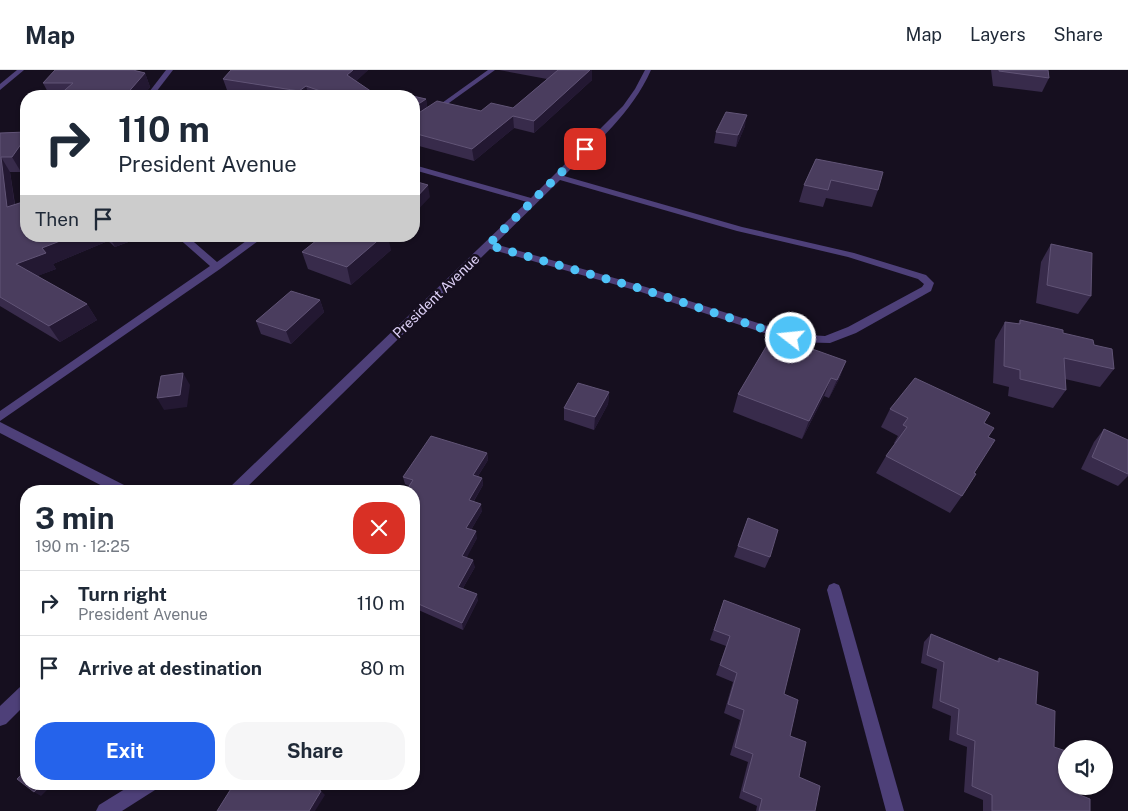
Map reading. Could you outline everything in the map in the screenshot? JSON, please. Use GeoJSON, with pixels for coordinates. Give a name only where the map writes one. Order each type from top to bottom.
{"type":"FeatureCollection","features":[{"type":"Feature","properties":{"kind":"street"},"geometry":{"type":"LineString","coordinates":[[0,88],[21,70]]}},
{"type":"Feature","properties":{"kind":"street"},"geometry":{"type":"LineString","coordinates":[[154,90],[170,70]]}},
{"type":"Feature","properties":{"kind":"street"},"geometry":{"type":"LineString","coordinates":[[420,122],[492,70]]}},
{"type":"Feature","properties":{"kind":"street","name":"President Avenue"},"geometry":{"type":"LineString","coordinates":[[241,485],[558,177],[626,108],[639,89],[648,70]]}},
{"type":"Feature","properties":{"kind":"street"},"geometry":{"type":"LineString","coordinates":[[420,169],[533,201]]}},
{"type":"Feature","properties":{"kind":"street"},"geometry":{"type":"LineString","coordinates":[[488,245],[642,289],[791,338],[826,340],[852,330],[926,290],[929,283],[922,276],[851,254],[740,229],[558,177]]}},
{"type":"Feature","properties":{"kind":"street"},"geometry":{"type":"LineString","coordinates":[[188,242],[217,267]]}},
{"type":"Feature","properties":{"kind":"street"},"geometry":{"type":"LineString","coordinates":[[0,417],[252,242]]}},
{"type":"Feature","properties":{"kind":"street"},"geometry":{"type":"LineString","coordinates":[[0,427],[111,485]]}},
{"type":"Feature","properties":{"kind":"street"},"geometry":{"type":"LineString","coordinates":[[834,590],[895,811]]}},
{"type":"Feature","properties":{"kind":"street"},"geometry":{"type":"LineString","coordinates":[[0,718],[20,699]]}},
{"type":"Feature","properties":{"kind":"street"},"geometry":{"type":"LineString","coordinates":[[105,811],[139,790]]}},
{"type":"Feature","properties":{"kind":"building"},"geometry":{"type":"Polygon","coordinates":[[[55,70],[133,70],[145,73],[130,90],[65,90],[73,83],[43,83],[55,70]]]}},
{"type":"Feature","properties":{"kind":"building"},"geometry":{"type":"Polygon","coordinates":[[[231,70],[353,70],[347,75],[369,90],[318,90],[306,86],[300,90],[293,90],[223,79],[231,70]]]}},
{"type":"Feature","properties":{"kind":"building"},"geometry":{"type":"Polygon","coordinates":[[[558,70],[590,70],[534,121],[513,116],[472,149],[420,135],[420,112],[437,101],[481,111],[491,103],[513,108],[558,70]]]}},
{"type":"Feature","properties":{"kind":"building"},"geometry":{"type":"Polygon","coordinates":[[[1048,70],[1049,78],[999,71],[1048,70]]]}},
{"type":"Feature","properties":{"kind":"building"},"geometry":{"type":"Polygon","coordinates":[[[420,98],[426,99],[420,103],[420,98]]]}},
{"type":"Feature","properties":{"kind":"building"},"geometry":{"type":"Polygon","coordinates":[[[726,112],[747,115],[738,135],[716,132],[726,112]]]}},
{"type":"Feature","properties":{"kind":"building"},"geometry":{"type":"Polygon","coordinates":[[[20,132],[20,146],[12,157],[1,157],[7,207],[20,203],[20,242],[58,242],[42,248],[46,253],[16,264],[87,304],[49,326],[0,297],[0,133],[20,132]]]}},
{"type":"Feature","properties":{"kind":"building"},"geometry":{"type":"Polygon","coordinates":[[[816,159],[883,172],[878,190],[831,180],[828,190],[804,185],[816,159]]]}},
{"type":"Feature","properties":{"kind":"building"},"geometry":{"type":"Polygon","coordinates":[[[420,183],[428,185],[420,194],[420,183]]]}},
{"type":"Feature","properties":{"kind":"building"},"geometry":{"type":"Polygon","coordinates":[[[314,242],[376,242],[347,267],[302,252],[314,242]]]}},
{"type":"Feature","properties":{"kind":"building"},"geometry":{"type":"Polygon","coordinates":[[[1051,244],[1092,253],[1091,296],[1047,285],[1051,244]]]}},
{"type":"Feature","properties":{"kind":"building"},"geometry":{"type":"Polygon","coordinates":[[[291,291],[320,300],[286,331],[256,321],[291,291]]]}},
{"type":"Feature","properties":{"kind":"building"},"geometry":{"type":"Polygon","coordinates":[[[1020,320],[1063,330],[1063,333],[1093,340],[1094,345],[1112,349],[1114,369],[1064,358],[1066,390],[1020,379],[1020,370],[1004,366],[1005,322],[1020,324],[1020,320]]]}},
{"type":"Feature","properties":{"kind":"building"},"geometry":{"type":"Polygon","coordinates":[[[773,335],[846,361],[837,380],[831,378],[809,421],[738,394],[773,335]]]}},
{"type":"Feature","properties":{"kind":"building"},"geometry":{"type":"Polygon","coordinates":[[[183,373],[180,395],[157,398],[161,376],[183,373]]]}},
{"type":"Feature","properties":{"kind":"building"},"geometry":{"type":"Polygon","coordinates":[[[915,378],[990,413],[984,423],[994,428],[988,437],[995,440],[962,496],[886,456],[907,427],[903,425],[908,418],[890,409],[915,378]]]}},
{"type":"Feature","properties":{"kind":"building"},"geometry":{"type":"Polygon","coordinates":[[[578,383],[609,392],[595,417],[564,408],[578,383]]]}},
{"type":"Feature","properties":{"kind":"building"},"geometry":{"type":"Polygon","coordinates":[[[1104,429],[1128,440],[1128,474],[1092,457],[1104,429]]]}},
{"type":"Feature","properties":{"kind":"building"},"geometry":{"type":"Polygon","coordinates":[[[431,436],[487,453],[473,475],[482,478],[469,500],[481,504],[466,528],[476,531],[462,556],[473,560],[458,587],[477,594],[462,623],[420,605],[420,485],[410,485],[413,480],[403,477],[431,436]]]}},
{"type":"Feature","properties":{"kind":"building"},"geometry":{"type":"Polygon","coordinates":[[[748,518],[778,530],[770,557],[738,546],[748,518]]]}},
{"type":"Feature","properties":{"kind":"building"},"geometry":{"type":"Polygon","coordinates":[[[724,600],[800,629],[784,694],[798,700],[790,736],[806,742],[799,777],[820,786],[815,811],[759,811],[762,799],[743,791],[753,754],[735,747],[744,710],[728,704],[737,673],[720,665],[730,636],[714,630],[724,600]]]}},
{"type":"Feature","properties":{"kind":"building"},"geometry":{"type":"Polygon","coordinates":[[[931,634],[999,662],[999,658],[1038,672],[1036,704],[1055,711],[1054,747],[1058,748],[1058,795],[1080,795],[1090,799],[1090,811],[992,811],[992,795],[972,786],[975,741],[957,734],[959,709],[940,701],[944,662],[927,655],[931,634]]]}},
{"type":"Feature","properties":{"kind":"building"},"geometry":{"type":"Polygon","coordinates":[[[230,790],[321,791],[309,811],[217,811],[230,790]]]}},
{"type":"Feature","properties":{"kind":"route"},"geometry":{"type":"LineString","coordinates":[[585,149],[488,245],[642,289],[761,330],[791,338]]}}]}
